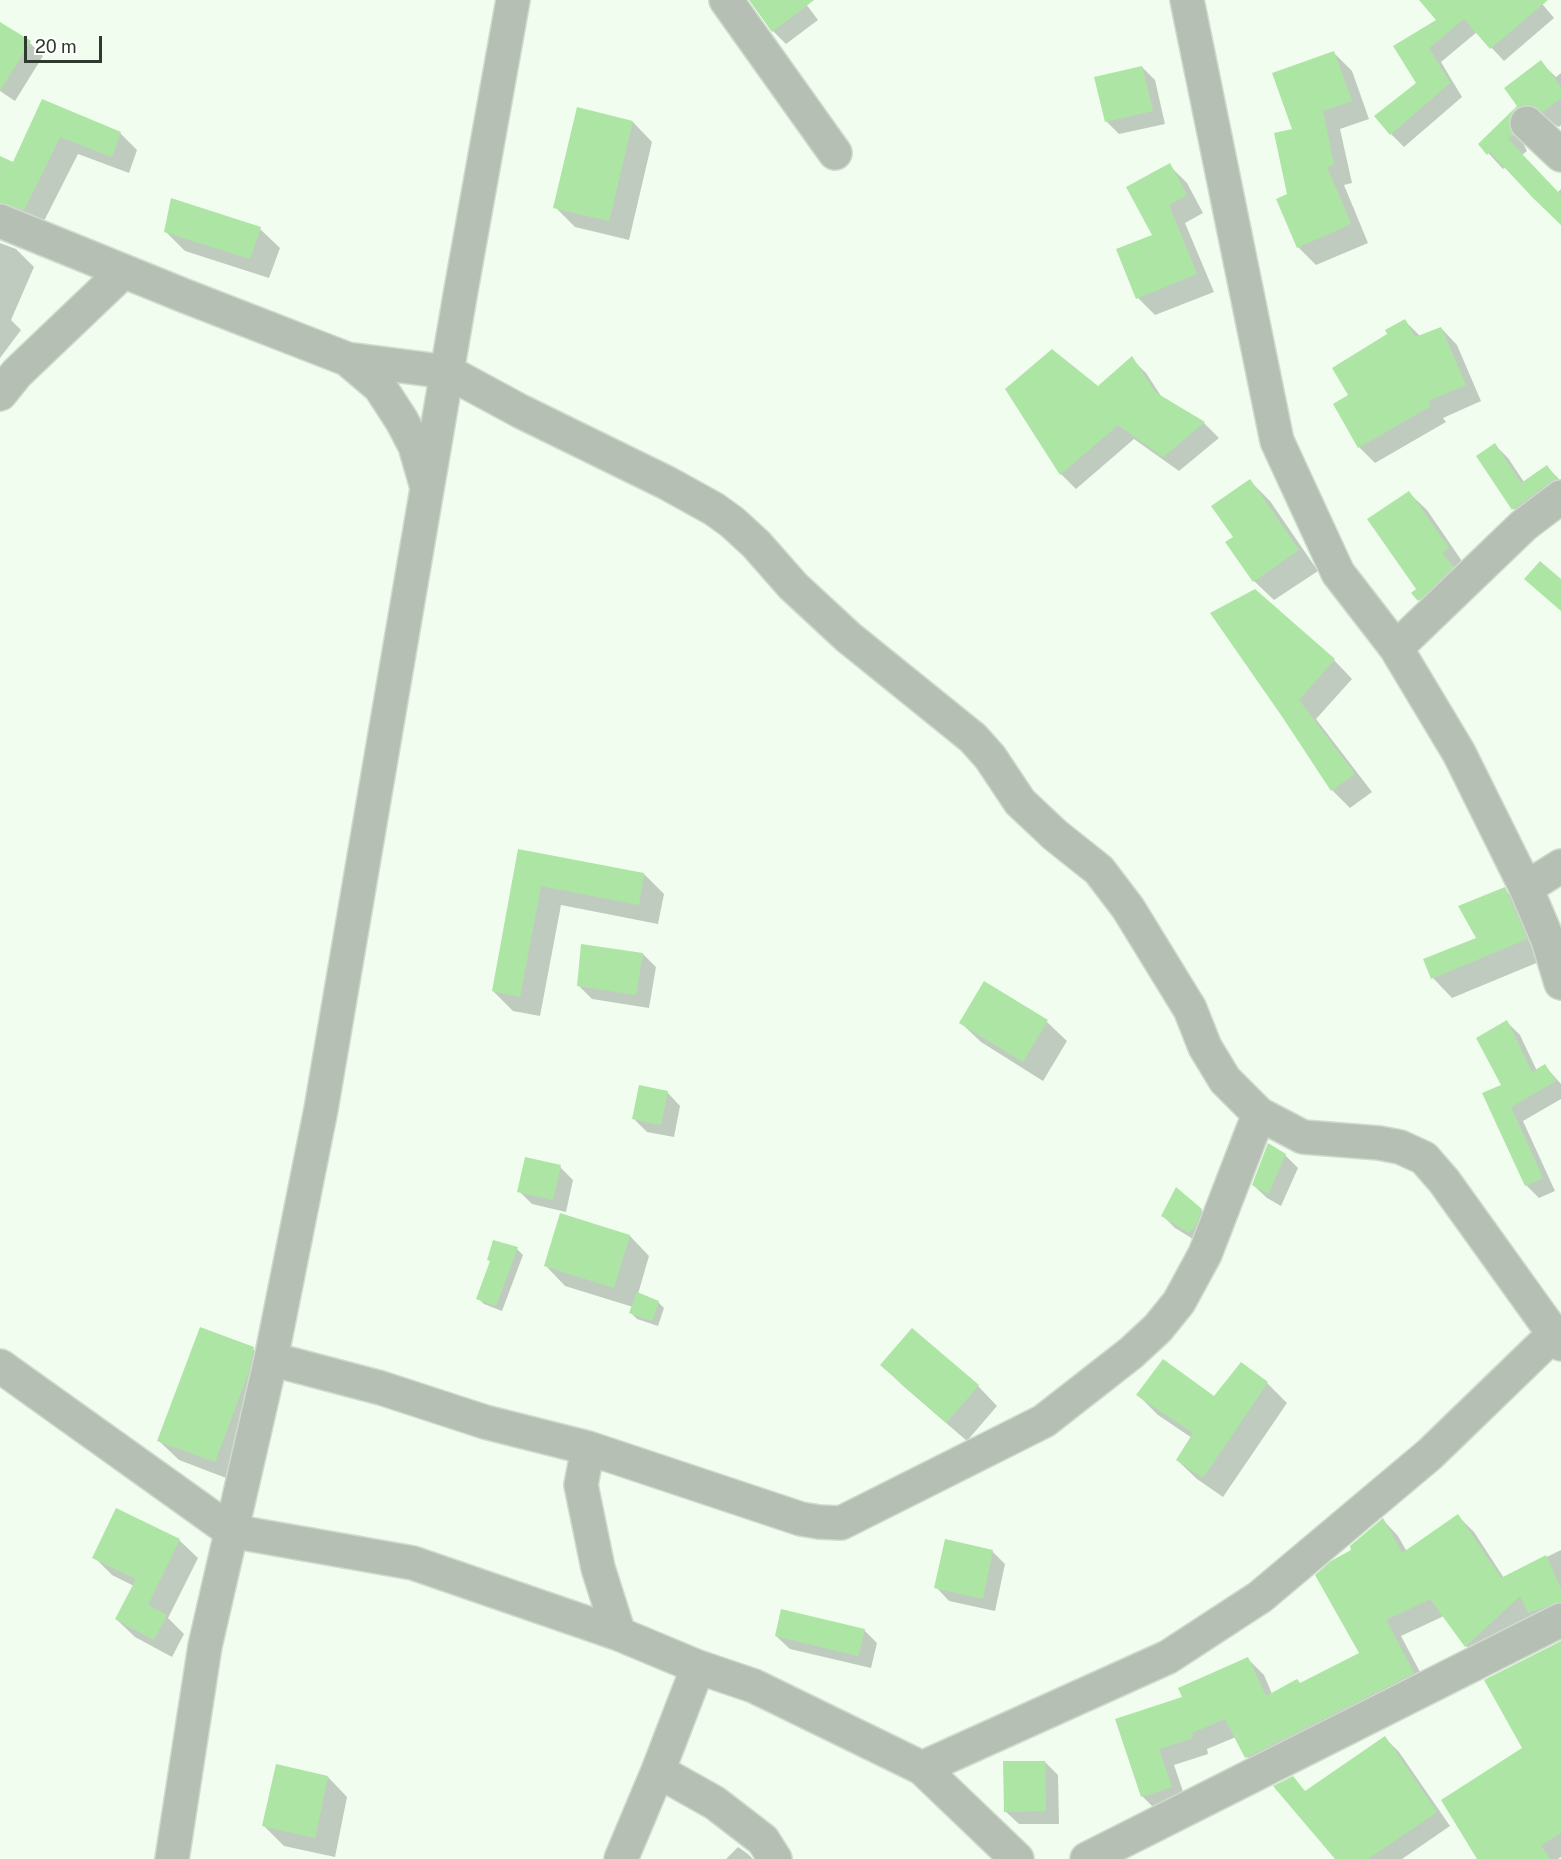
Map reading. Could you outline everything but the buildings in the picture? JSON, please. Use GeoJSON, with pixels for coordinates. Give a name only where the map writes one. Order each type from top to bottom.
{"type":"FeatureCollection","features":[{"type":"Feature","properties":{"kind":"street"},"geometry":{"type":"LineString","coordinates":[[172,1859],[205,1646],[271,1359],[321,1109],[513,0]]}},
{"type":"Feature","properties":{"kind":"street"},"geometry":{"type":"LineString","coordinates":[[726,0],[835,153]]}},
{"type":"Feature","properties":{"kind":"street"},"geometry":{"type":"LineString","coordinates":[[1187,0],[1277,441],[1338,573],[1396,648],[1460,753],[1526,888],[1548,940],[1561,982]]}},
{"type":"Feature","properties":{"kind":"street"},"geometry":{"type":"LineString","coordinates":[[1527,123],[1561,155]]}},
{"type":"Feature","properties":{"kind":"street"},"geometry":{"type":"LineString","coordinates":[[0,220],[123,272],[347,359],[448,372],[714,509],[756,544],[793,586],[848,637],[973,738],[990,757],[1020,802],[1099,870],[1128,908],[1190,1009],[1206,1047],[1225,1080],[1259,1114],[1304,1137],[1379,1143],[1400,1147],[1424,1158],[1444,1181],[1553,1326],[1431,1454],[1260,1597],[1168,1657],[922,1768]]}},
{"type":"Feature","properties":{"kind":"street"},"geometry":{"type":"LineString","coordinates":[[0,394],[17,373],[123,272]]}},
{"type":"Feature","properties":{"kind":"street"},"geometry":{"type":"LineString","coordinates":[[347,359],[380,387],[402,421],[415,446],[428,490]]}},
{"type":"Feature","properties":{"kind":"street"},"geometry":{"type":"LineString","coordinates":[[1396,648],[1524,525],[1561,497]]}},
{"type":"Feature","properties":{"kind":"street"},"geometry":{"type":"LineString","coordinates":[[1526,888],[1561,866]]}},
{"type":"Feature","properties":{"kind":"street"},"geometry":{"type":"LineString","coordinates":[[271,1359],[381,1388],[485,1422],[588,1448],[801,1519],[841,1522],[1044,1421],[1131,1353],[1158,1328],[1179,1302],[1205,1254],[1259,1114]]}},
{"type":"Feature","properties":{"kind":"street"},"geometry":{"type":"LineString","coordinates":[[0,1366],[231,1531],[413,1563],[619,1634],[698,1667],[754,1686],[922,1768],[1017,1859]]}},
{"type":"Feature","properties":{"kind":"street"},"geometry":{"type":"LineString","coordinates":[[588,1448],[581,1485],[598,1568],[619,1634]]}},
{"type":"Feature","properties":{"kind":"street"},"geometry":{"type":"LineString","coordinates":[[1087,1859],[1561,1620]]}},
{"type":"Feature","properties":{"kind":"street"},"geometry":{"type":"LineString","coordinates":[[621,1859],[698,1667]]}},
{"type":"Feature","properties":{"kind":"street"},"geometry":{"type":"LineString","coordinates":[[658,1771],[715,1803],[763,1840],[775,1859]]}}]}
